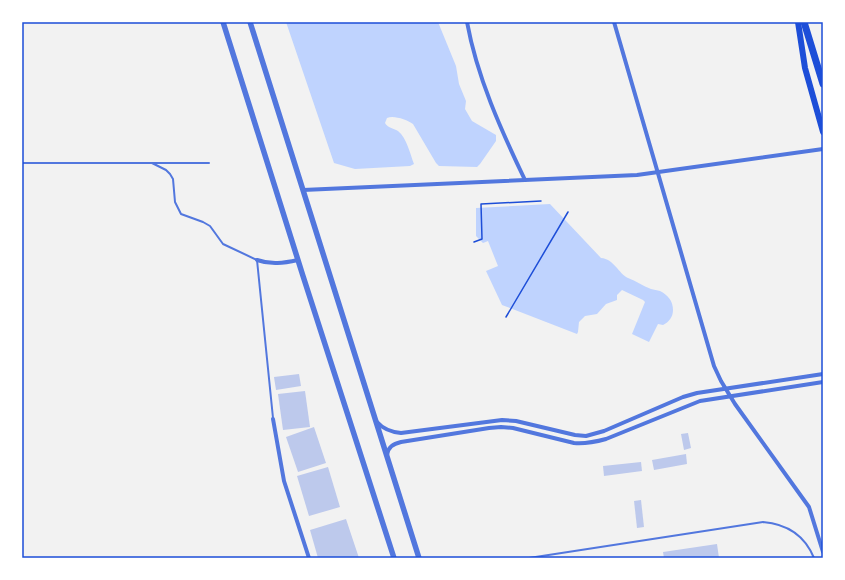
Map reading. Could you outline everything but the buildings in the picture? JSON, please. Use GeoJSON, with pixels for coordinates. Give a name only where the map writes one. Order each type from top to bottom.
{"type":"FeatureCollection","features":[{"type":"Feature","properties":{"kind":"main road"},"geometry":{"type":"LineString","coordinates":[[798,22],[805,68],[823,132]]}},
{"type":"Feature","properties":{"kind":"main road"},"geometry":{"type":"LineString","coordinates":[[804,22],[823,84]]}},
{"type":"Feature","properties":{"kind":"street"},"geometry":{"type":"LineString","coordinates":[[223,22],[394,558]]}},
{"type":"Feature","properties":{"kind":"street"},"geometry":{"type":"LineString","coordinates":[[250,22],[419,558]]}},
{"type":"Feature","properties":{"kind":"street"},"geometry":{"type":"LineString","coordinates":[[467,22],[485,87],[525,180]]}},
{"type":"Feature","properties":{"kind":"street"},"geometry":{"type":"LineString","coordinates":[[614,22],[714,366],[730,396],[809,508],[823,552]]}},
{"type":"Feature","properties":{"kind":"street"},"geometry":{"type":"LineString","coordinates":[[303,190],[637,175],[823,148]]}},
{"type":"Feature","properties":{"kind":"street"},"geometry":{"type":"LineString","coordinates":[[257,260],[271,264],[298,260]]}},
{"type":"Feature","properties":{"kind":"street"},"geometry":{"type":"LineString","coordinates":[[375,418],[381,426],[395,432],[502,420],[516,421],[575,435],[586,436],[604,431],[690,395],[725,388],[823,374]]}},
{"type":"Feature","properties":{"kind":"street"},"geometry":{"type":"LineString","coordinates":[[387,456],[388,449],[391,446],[401,442],[489,428],[513,428],[574,443],[584,444],[606,439],[700,401],[823,382]]}},
{"type":"Feature","properties":{"kind":"street"},"geometry":{"type":"LineString","coordinates":[[273,419],[284,481],[309,558]]}},
{"type":"Feature","properties":{"kind":"lane"},"geometry":{"type":"LineString","coordinates":[[152,163],[170,174],[173,179],[175,202],[181,214],[210,226],[223,244],[257,260],[273,419]]}},
{"type":"Feature","properties":{"kind":"lane"},"geometry":{"type":"LineString","coordinates":[[22,164],[209,163]]}},
{"type":"Feature","properties":{"kind":"lane"},"geometry":{"type":"LineString","coordinates":[[529,558],[763,522],[777,524],[795,532],[804,541],[814,558]]}},
{"type":"Feature","properties":{"kind":"path"},"geometry":{"type":"LineString","coordinates":[[474,242],[482,239],[481,204],[541,201]]}},
{"type":"Feature","properties":{"kind":"path"},"geometry":{"type":"LineString","coordinates":[[506,317],[568,212]]}},
{"type":"Feature","properties":{"kind":"water"},"geometry":{"type":"Polygon","coordinates":[[[286,22],[438,22],[456,66],[459,84],[466,101],[465,109],[472,121],[496,135],[496,141],[477,167],[439,166],[413,124],[400,118],[390,117],[387,118],[385,123],[386,125],[398,131],[404,138],[414,164],[410,166],[355,169],[334,163],[286,22]]]}},
{"type":"Feature","properties":{"kind":"water"},"geometry":{"type":"Polygon","coordinates":[[[550,204],[601,258],[613,263],[621,273],[628,278],[651,289],[660,291],[670,299],[673,307],[673,313],[669,321],[663,325],[658,324],[649,342],[632,334],[645,302],[622,290],[617,295],[617,300],[606,304],[597,314],[585,316],[579,322],[577,334],[502,305],[486,271],[498,266],[488,241],[483,243],[476,236],[476,208],[550,204]]]}}]}
